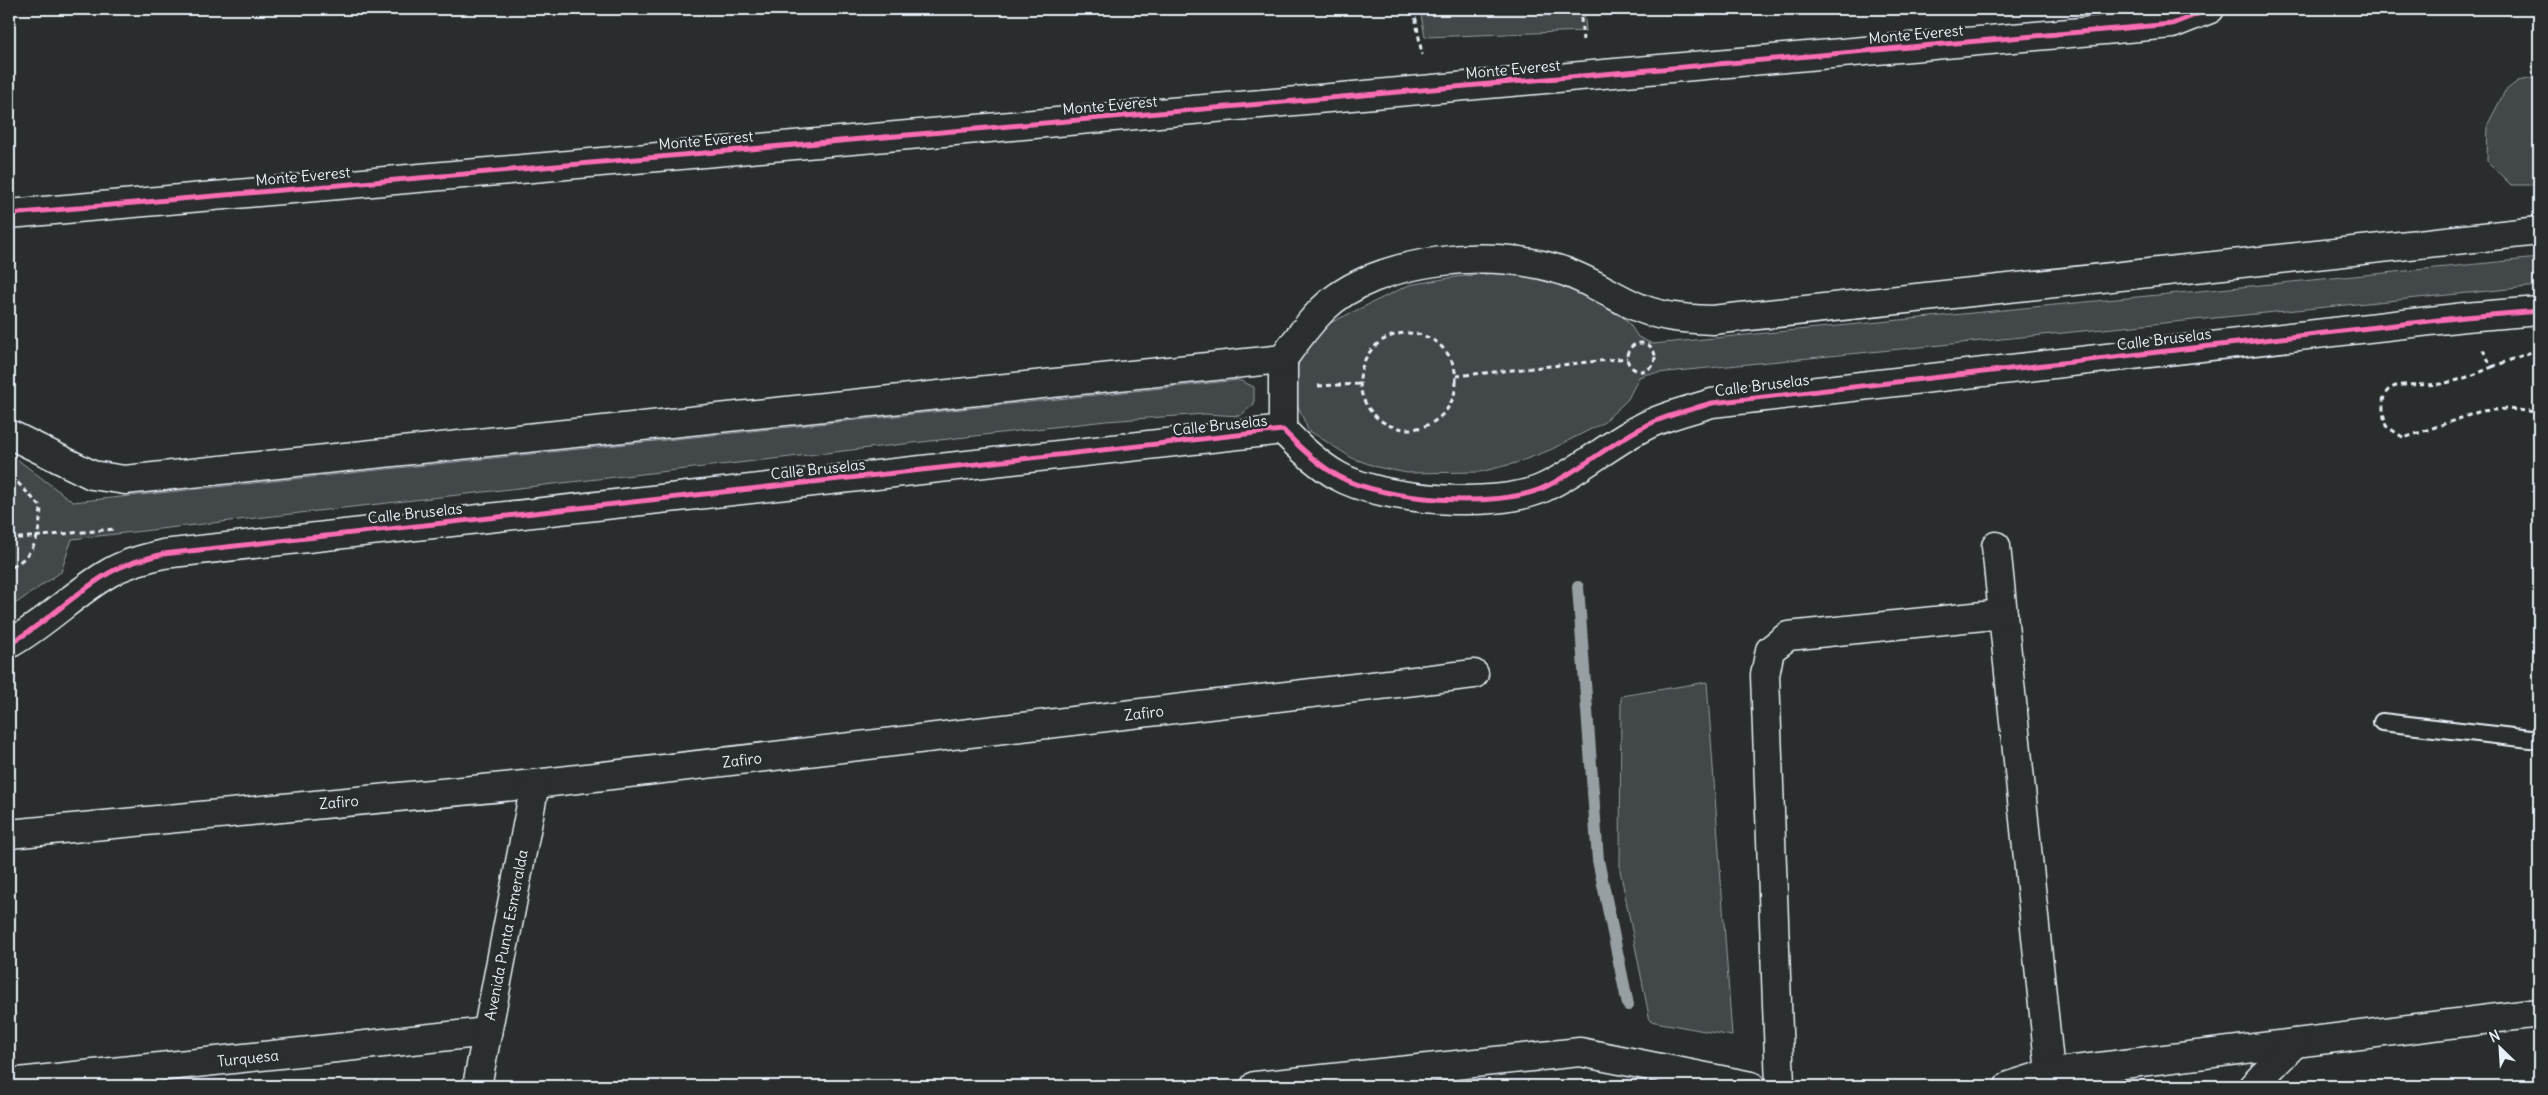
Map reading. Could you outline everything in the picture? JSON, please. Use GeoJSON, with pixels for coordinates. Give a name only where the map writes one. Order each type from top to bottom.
{"type":"FeatureCollection","features":[{"type":"Feature","properties":{"kind":"street","name":"Monte Everest"},"geometry":{"type":"LineString","coordinates":[[9,214],[2172,24],[2210,9]]}},
{"type":"Feature","properties":{"kind":"street"},"geometry":{"type":"LineString","coordinates":[[1283,430],[1283,359],[1323,308],[1344,293],[1374,277],[1426,263],[1489,258],[1521,260],[1563,270],[1604,289],[1632,305],[1656,314],[1686,319],[1712,320],[2539,231]]}},
{"type":"Feature","properties":{"kind":"street","name":"Calle Bruselas"},"geometry":{"type":"LineString","coordinates":[[9,644],[37,627],[108,573],[129,563],[163,554],[1283,430],[1318,463],[1340,477],[1370,487],[1424,498],[1465,500],[1512,497],[1541,489],[1572,474],[1647,424],[1712,403],[2465,317],[2539,311]]}},
{"type":"Feature","properties":{"kind":"street"},"geometry":{"type":"LineString","coordinates":[[9,434],[92,475],[126,480],[1283,359]]}},
{"type":"Feature","properties":{"kind":"street"},"geometry":{"type":"LineString","coordinates":[[1996,546],[2050,1073]]}},
{"type":"Feature","properties":{"kind":"street"},"geometry":{"type":"LineString","coordinates":[[1780,1086],[1765,675],[1770,650],[1788,636],[2003,614]]}},
{"type":"Feature","properties":{"kind":"street","name":"Zafiro"},"geometry":{"type":"LineString","coordinates":[[9,834],[535,784],[1474,674]]}},
{"type":"Feature","properties":{"kind":"street","name":"Avenida Punta Esmeralda"},"geometry":{"type":"LineString","coordinates":[[477,1086],[535,784]]}},
{"type":"Feature","properties":{"kind":"street"},"geometry":{"type":"LineString","coordinates":[[2008,1086],[2050,1073],[2539,1014]]}},
{"type":"Feature","properties":{"kind":"street","name":"Turquesa"},"geometry":{"type":"LineString","coordinates":[[9,1083],[487,1032]]}},
{"type":"Feature","properties":{"kind":"street"},"geometry":{"type":"LineString","coordinates":[[2253,1086],[2295,1043]]}},
{"type":"Feature","properties":{"kind":"street"},"geometry":{"type":"LineString","coordinates":[[1255,1086],[1580,1052],[1751,1086]]}},
{"type":"Feature","properties":{"kind":"lane"},"geometry":{"type":"LineString","coordinates":[[2382,722],[2539,740]]}},
{"type":"Feature","properties":{"kind":"path"},"geometry":{"type":"LineString","coordinates":[[1414,9],[1427,89]]}},
{"type":"Feature","properties":{"kind":"path"},"geometry":{"type":"LineString","coordinates":[[2465,317],[2492,367]]}},
{"type":"Feature","properties":{"kind":"path"},"geometry":{"type":"LineString","coordinates":[[1413,332],[1429,337],[1442,347],[1452,360],[1456,376],[1455,392],[1450,406],[1440,418],[1426,426],[1411,430],[1396,428],[1382,422],[1370,412],[1362,399],[1359,384],[1361,367],[1368,352],[1380,341],[1396,334],[1413,332]]}},
{"type":"Feature","properties":{"kind":"path"},"geometry":{"type":"LineString","coordinates":[[1642,343],[1650,347],[1655,355],[1653,364],[1642,371],[1634,369],[1627,358],[1627,354],[1633,346],[1642,343]]}},
{"type":"Feature","properties":{"kind":"path"},"geometry":{"type":"LineString","coordinates":[[2539,349],[2469,377],[2438,384],[2401,384],[2391,388],[2385,394],[2382,404],[2386,426],[2404,438],[2481,411],[2506,409],[2539,412]]}},
{"type":"Feature","properties":{"kind":"path"},"geometry":{"type":"LineString","coordinates":[[1456,376],[1627,358]]}},
{"type":"Feature","properties":{"kind":"path"},"geometry":{"type":"LineString","coordinates":[[9,480],[18,483],[41,507],[39,537],[20,562],[9,569]]}},
{"type":"Feature","properties":{"kind":"shaded area"},"geometry":{"type":"Polygon","coordinates":[[[1420,9],[1584,9],[1586,31],[1425,37],[1420,9]]]}},
{"type":"Feature","properties":{"kind":"shaded area"},"geometry":{"type":"Polygon","coordinates":[[[2539,77],[2539,185],[2511,185],[2487,161],[2488,124],[2505,91],[2518,81],[2539,77]]]}},
{"type":"Feature","properties":{"kind":"shaded area"},"geometry":{"type":"Polygon","coordinates":[[[2539,258],[2539,286],[1647,374],[1639,377],[1628,399],[1603,423],[1550,450],[1516,463],[1480,472],[1407,473],[1377,467],[1352,458],[1308,430],[1293,394],[1297,366],[1308,347],[1330,323],[1409,285],[1455,277],[1495,273],[1541,278],[1577,289],[1608,303],[1629,323],[1638,337],[1653,344],[2539,258]]]}},
{"type":"Feature","properties":{"kind":"shaded area"},"geometry":{"type":"Polygon","coordinates":[[[1239,380],[1254,387],[1254,404],[1240,416],[1205,414],[1106,421],[72,539],[61,572],[9,608],[9,453],[73,502],[1239,380]]]}},
{"type":"Feature","properties":{"kind":"shaded area"},"geometry":{"type":"Polygon","coordinates":[[[1707,682],[1732,1036],[1650,1021],[1620,870],[1621,696],[1707,682]]]}},
{"type":"Feature","properties":{"kind":"waterway"},"geometry":{"type":"LineString","coordinates":[[1578,587],[1598,860],[1628,1005]]}},
{"type":"Feature","properties":{"kind":"cycle path"},"geometry":{"type":"LineString","coordinates":[[9,214],[2172,24],[2210,9]]}},
{"type":"Feature","properties":{"kind":"cycle path"},"geometry":{"type":"LineString","coordinates":[[9,644],[109,573],[129,564],[163,554],[1283,430],[1323,466],[1338,476],[1358,485],[1410,496],[1440,499],[1470,500],[1498,498],[1523,495],[1543,488],[1570,474],[1633,432],[1671,415],[1712,403],[2465,317],[2539,311]]}}]}
